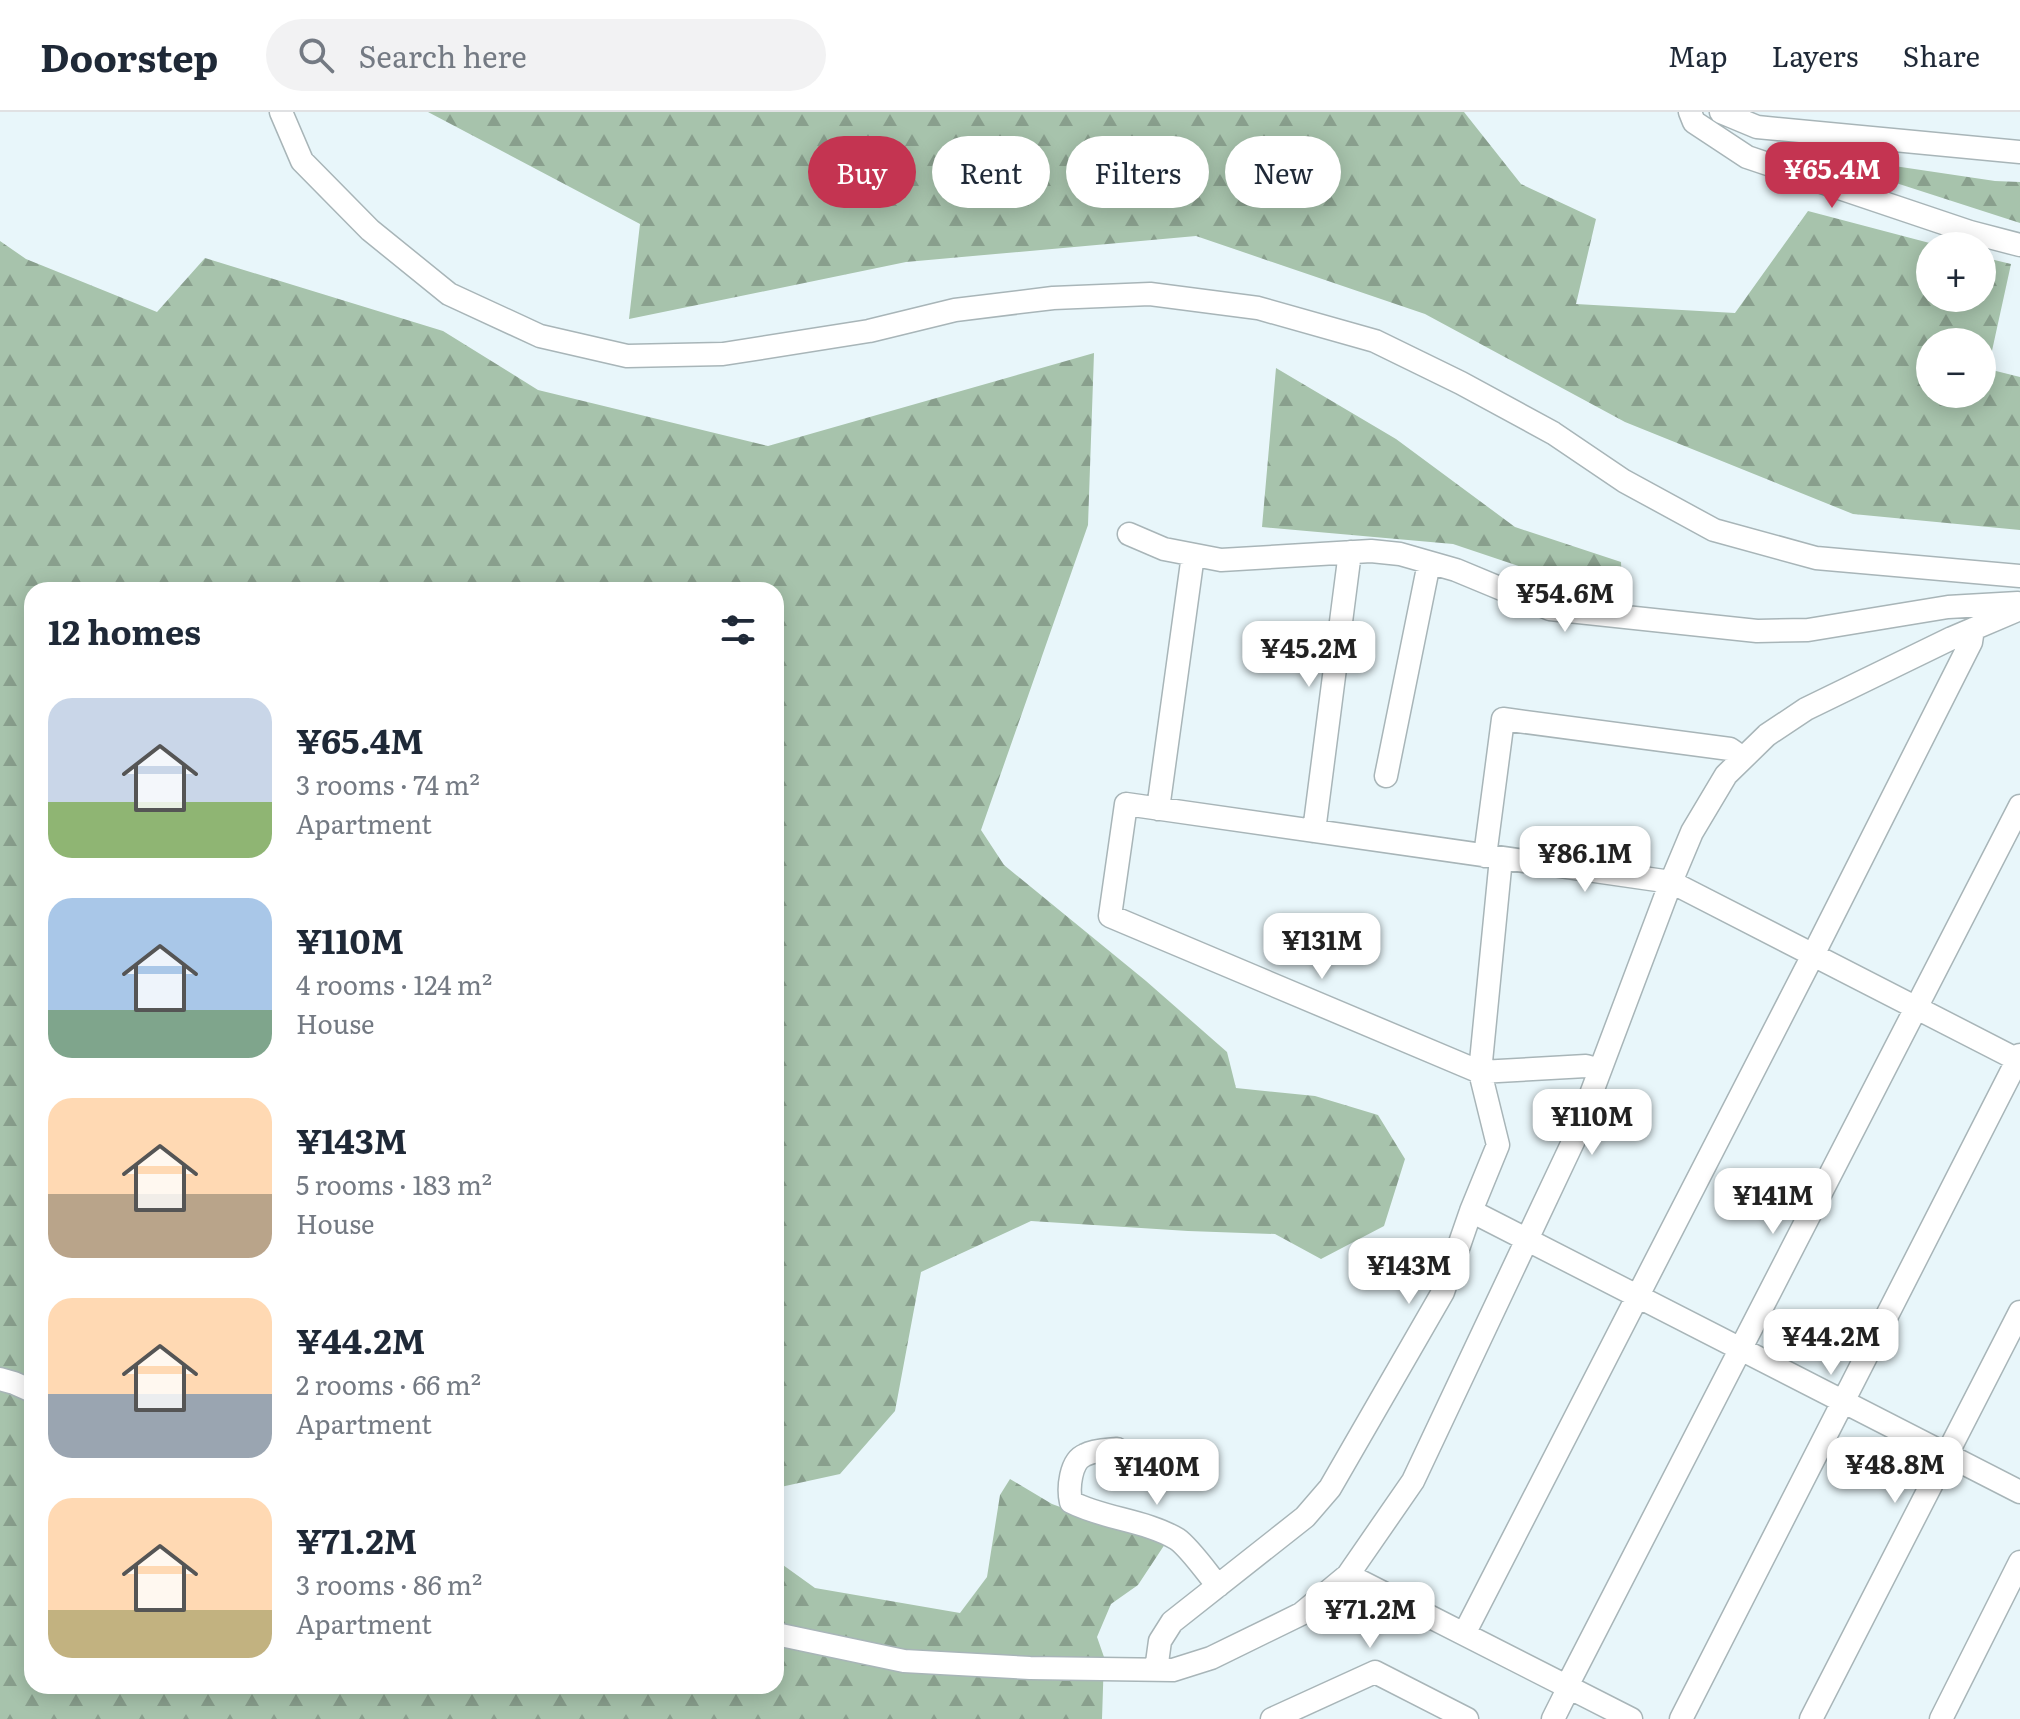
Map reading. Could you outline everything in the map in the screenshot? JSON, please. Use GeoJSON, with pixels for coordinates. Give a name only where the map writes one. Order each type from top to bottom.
{"type":"FeatureCollection","features":[{"type":"Feature","properties":{"kind":"street"},"geometry":{"type":"LineString","coordinates":[[281,112],[302,161],[370,230],[449,294],[540,336],[627,356],[723,354],[869,331],[955,310],[1053,298],[1150,294],[1258,308],[1375,341],[1553,433],[1624,481],[1714,530],[1816,558],[2020,576]]}},
{"type":"Feature","properties":{"kind":"street"},"geometry":{"type":"LineString","coordinates":[[1690,112],[1694,122],[1747,157],[1970,232],[2020,245]]}},
{"type":"Feature","properties":{"kind":"street"},"geometry":{"type":"LineString","coordinates":[[1721,112],[1757,127],[2020,152]]}},
{"type":"Feature","properties":{"kind":"street"},"geometry":{"type":"LineString","coordinates":[[1129,534],[1164,549],[1221,560],[1371,551],[1400,554],[1456,570],[1550,609],[1757,631],[1808,630],[1948,607],[2020,603]]}},
{"type":"Feature","properties":{"kind":"street"},"geometry":{"type":"LineString","coordinates":[[1314,831],[1350,552]]}},
{"type":"Feature","properties":{"kind":"street"},"geometry":{"type":"LineString","coordinates":[[1158,809],[1193,555]]}},
{"type":"Feature","properties":{"kind":"street"},"geometry":{"type":"LineString","coordinates":[[1386,776],[1429,563]]}},
{"type":"Feature","properties":{"kind":"street"},"geometry":{"type":"LineString","coordinates":[[784,1636],[904,1661],[1030,1668],[1173,1670],[1211,1658],[1301,1614],[1348,1575],[1413,1481],[1573,1142],[1671,882],[1699,821],[1726,775],[1767,735],[1806,709],[2020,609]]}},
{"type":"Feature","properties":{"kind":"street"},"geometry":{"type":"LineString","coordinates":[[1464,1634],[1813,955],[1971,642],[1973,629]]}},
{"type":"Feature","properties":{"kind":"street"},"geometry":{"type":"LineString","coordinates":[[1156,1670],[1160,1641],[1172,1622],[1305,1517],[1330,1488],[1443,1292],[1498,1145],[1480,1072],[1503,719],[1730,749],[1743,758]]}},
{"type":"Feature","properties":{"kind":"street"},"geometry":{"type":"LineString","coordinates":[[1600,1070],[1586,1066],[1480,1072],[1110,916],[1126,804],[1671,882],[2019,1059],[1681,1719]]}},
{"type":"Feature","properties":{"kind":"street"},"geometry":{"type":"LineString","coordinates":[[1553,1719],[2020,806]]}},
{"type":"Feature","properties":{"kind":"street"},"geometry":{"type":"LineString","coordinates":[[1471,1211],[2020,1492]]}},
{"type":"Feature","properties":{"kind":"street"},"geometry":{"type":"LineString","coordinates":[[1811,1719],[2020,1312]]}},
{"type":"Feature","properties":{"kind":"street"},"geometry":{"type":"LineString","coordinates":[[0,1379],[24,1387]]}},
{"type":"Feature","properties":{"kind":"street"},"geometry":{"type":"LineString","coordinates":[[1117,1449],[1086,1454],[1079,1459],[1072,1475],[1071,1502],[1179,1540],[1218,1586]]}},
{"type":"Feature","properties":{"kind":"street"},"geometry":{"type":"LineString","coordinates":[[1941,1719],[2020,1562]]}},
{"type":"Feature","properties":{"kind":"street"},"geometry":{"type":"LineString","coordinates":[[1348,1575],[1631,1719]]}},
{"type":"Feature","properties":{"kind":"street"},"geometry":{"type":"LineString","coordinates":[[1279,1718],[1375,1672],[1467,1719]]}},
{"type":"Feature","properties":{"kind":"green space"},"geometry":{"type":"Polygon","coordinates":[[[428,112],[1464,112],[1521,184],[1596,219],[1576,304],[1735,313],[1808,211],[1916,239],[1916,312],[1996,312],[1996,260],[2011,264],[1996,332],[1996,328],[1916,328],[1916,408],[1996,408],[1996,371],[2020,377],[2020,530],[1853,514],[1625,422],[1425,314],[1196,236],[906,262],[629,319],[640,224],[428,112]]]}},
{"type":"Feature","properties":{"kind":"green space"},"geometry":{"type":"Polygon","coordinates":[[[1800,152],[2020,182],[2020,223],[1800,152]]]}},
{"type":"Feature","properties":{"kind":"green space"},"geometry":{"type":"Polygon","coordinates":[[[0,241],[26,259],[157,312],[205,258],[443,331],[538,390],[768,446],[1094,353],[1088,525],[981,830],[1004,865],[1227,1052],[1236,1088],[1315,1096],[1378,1115],[1405,1159],[1384,1226],[1321,1259],[1275,1234],[1031,1221],[921,1272],[895,1411],[840,1474],[784,1486],[784,582],[24,582],[24,1694],[784,1694],[784,1566],[815,1588],[960,1613],[987,1577],[1000,1495],[1010,1479],[1052,1504],[1165,1544],[1138,1585],[1111,1604],[1097,1637],[1104,1657],[1102,1719],[0,1719],[0,241]]]}},
{"type":"Feature","properties":{"kind":"green space"},"geometry":{"type":"Polygon","coordinates":[[[1276,368],[1396,439],[1515,527],[1621,562],[1622,585],[1548,576],[1453,544],[1262,527],[1276,368]]]}}]}
